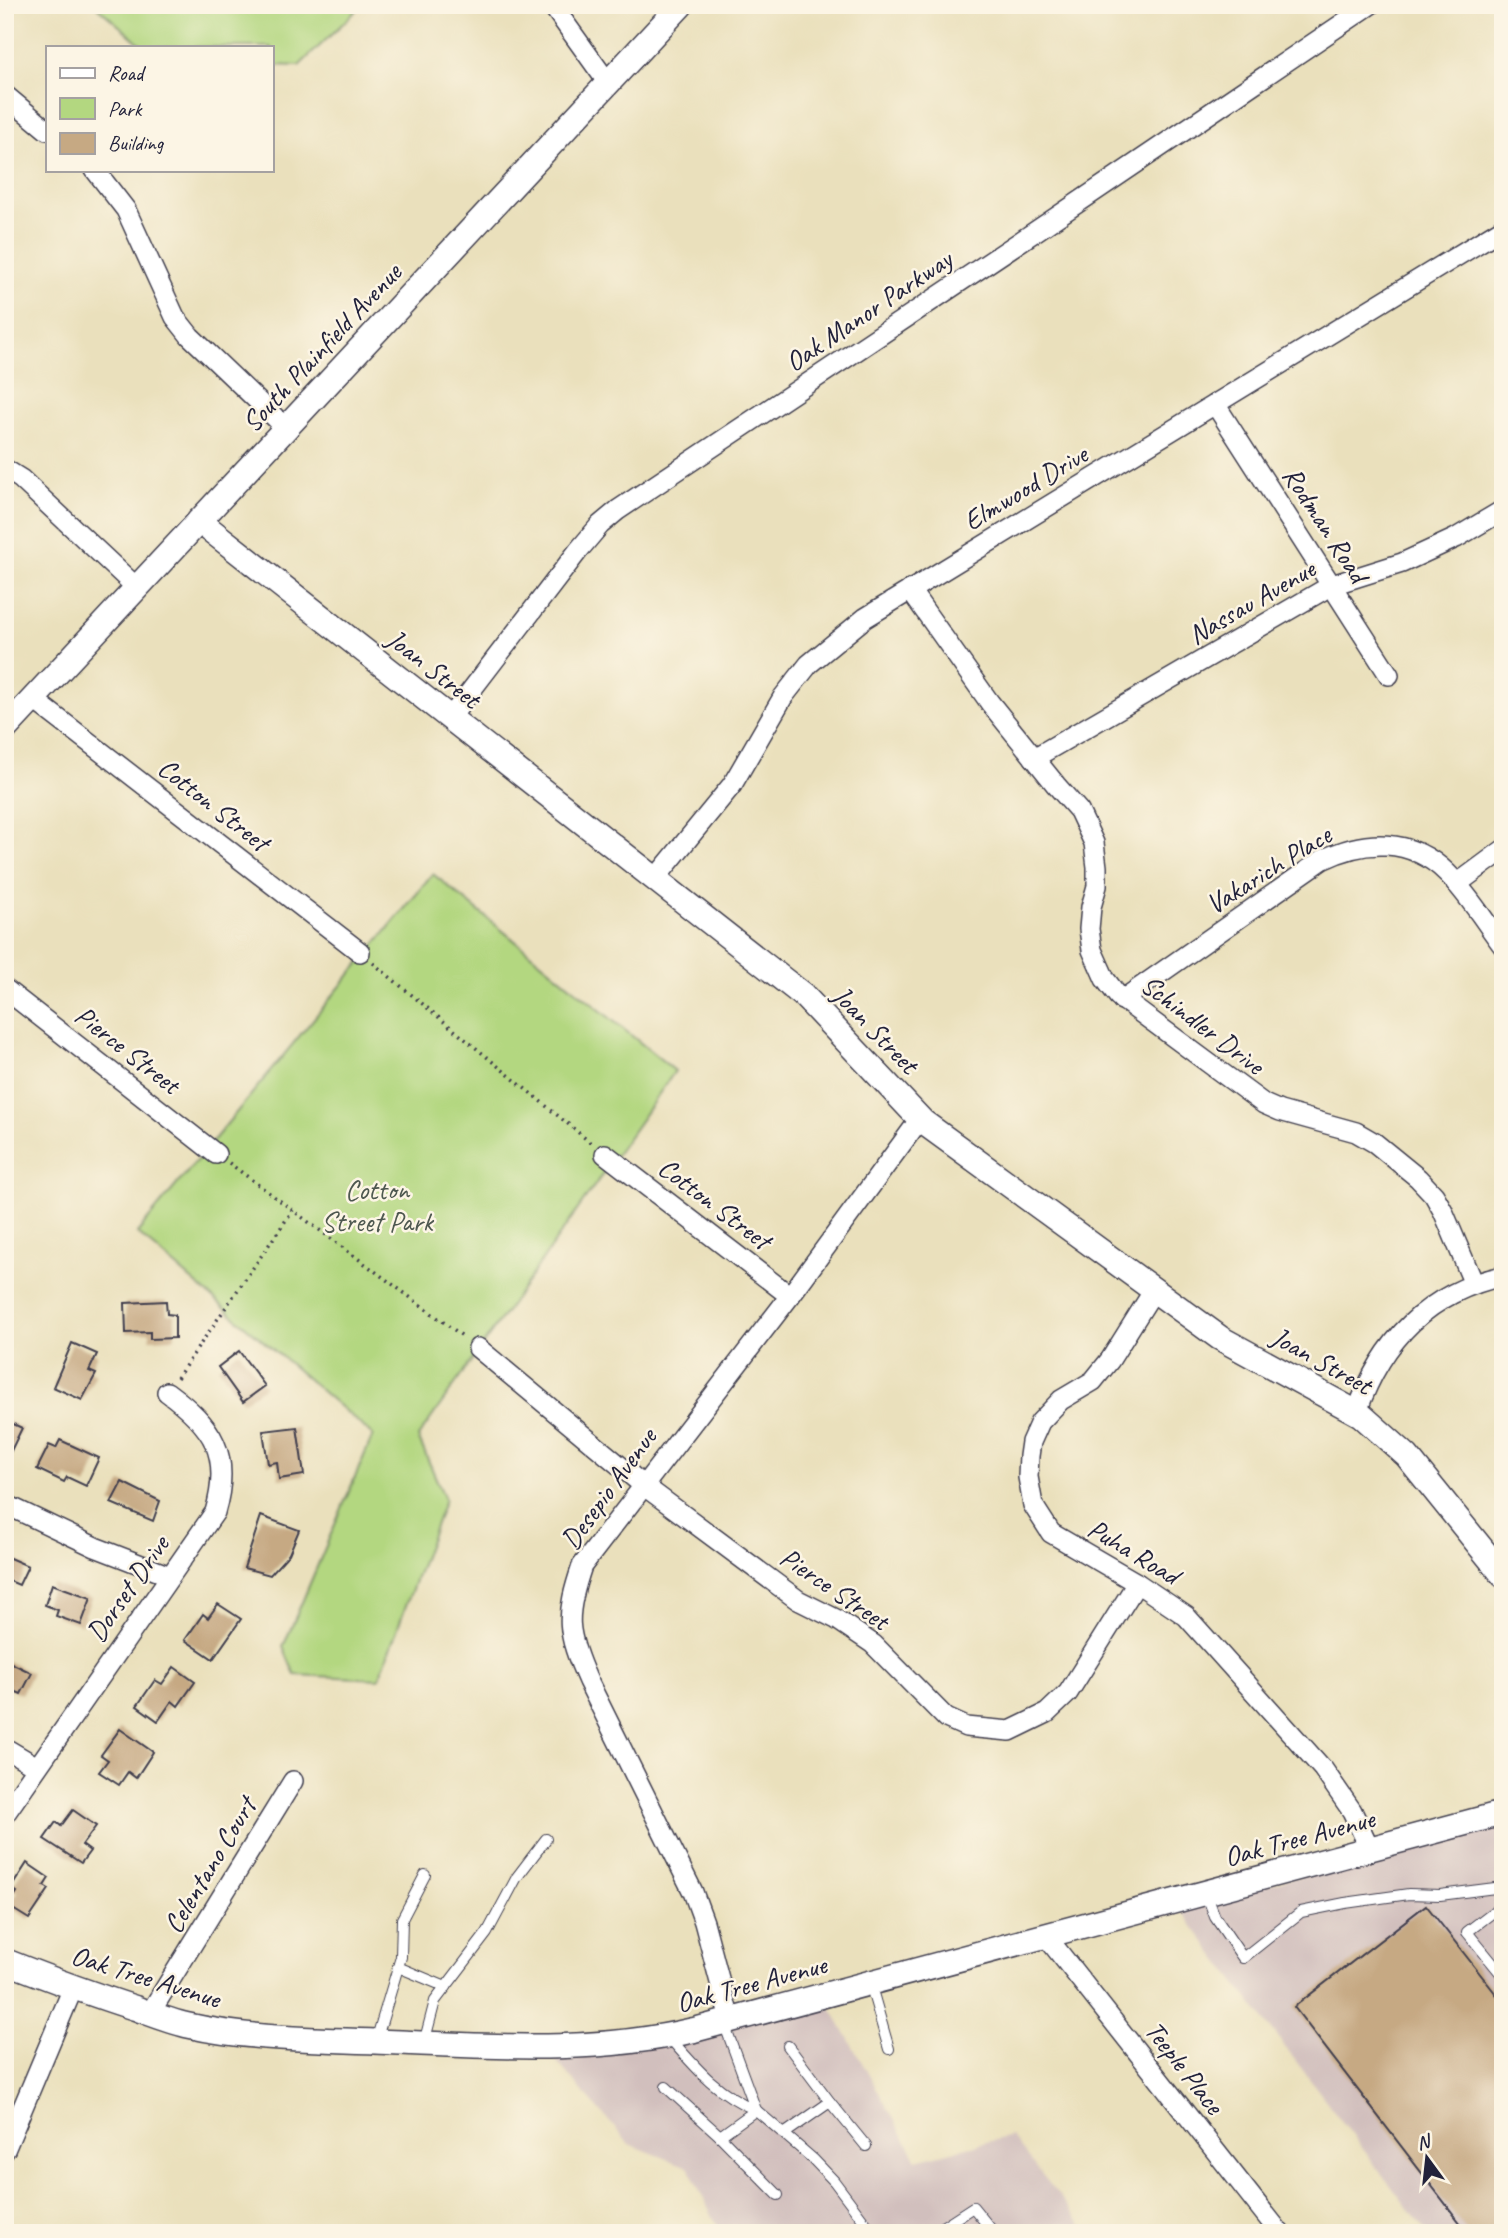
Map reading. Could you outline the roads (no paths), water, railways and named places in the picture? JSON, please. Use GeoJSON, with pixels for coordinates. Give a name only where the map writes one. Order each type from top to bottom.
{"type":"FeatureCollection","features":[{"type":"Feature","properties":{"kind":"street"},"geometry":{"type":"LineString","coordinates":[[552,5],[608,83]]}},
{"type":"Feature","properties":{"kind":"street","name":"South Plainfield Avenue"},"geometry":{"type":"LineString","coordinates":[[5,729],[681,5]]}},
{"type":"Feature","properties":{"kind":"street","name":"Oak Manor Parkway"},"geometry":{"type":"LineString","coordinates":[[450,718],[578,551],[600,525],[618,510],[1370,5]]}},
{"type":"Feature","properties":{"kind":"street"},"geometry":{"type":"LineString","coordinates":[[5,95],[46,129]]}},
{"type":"Feature","properties":{"kind":"street"},"geometry":{"type":"LineString","coordinates":[[97,172],[126,209],[175,317],[190,336],[286,428]]}},
{"type":"Feature","properties":{"kind":"street","name":"Elmwood Drive"},"geometry":{"type":"LineString","coordinates":[[655,879],[732,785],[783,697],[809,664],[865,618],[1503,228]]}},
{"type":"Feature","properties":{"kind":"street","name":"Rodman Road"},"geometry":{"type":"LineString","coordinates":[[1215,404],[1389,675]]}},
{"type":"Feature","properties":{"kind":"street"},"geometry":{"type":"LineString","coordinates":[[5,469],[21,479],[137,588]]}},
{"type":"Feature","properties":{"kind":"street","name":"Nassau Avenue"},"geometry":{"type":"LineString","coordinates":[[1034,758],[1332,585],[1402,563],[1456,538],[1503,510]]}},
{"type":"Feature","properties":{"kind":"street","name":"Joan Street"},"geometry":{"type":"LineString","coordinates":[[199,521],[803,995],[920,1119],[1220,1338],[1357,1412],[1407,1456],[1499,1563]]}},
{"type":"Feature","properties":{"kind":"street","name":"Schindler Drive"},"geometry":{"type":"LineString","coordinates":[[910,590],[990,703],[1072,802],[1090,832],[1097,867],[1097,886],[1089,929],[1093,950],[1105,979],[1122,1000],[1264,1104],[1356,1132],[1375,1143],[1418,1178],[1434,1195],[1474,1284]]}},
{"type":"Feature","properties":{"kind":"street","name":"Cotton Street"},"geometry":{"type":"LineString","coordinates":[[33,699],[360,952]]}},
{"type":"Feature","properties":{"kind":"street","name":"Vakarich Place"},"geometry":{"type":"LineString","coordinates":[[1122,1000],[1322,860],[1361,845],[1402,847],[1439,866],[1457,884],[1503,946]]}},
{"type":"Feature","properties":{"kind":"street"},"geometry":{"type":"LineString","coordinates":[[1457,884],[1503,850]]}},
{"type":"Feature","properties":{"kind":"street","name":"Pierce Street"},"geometry":{"type":"LineString","coordinates":[[5,989],[216,1154]]}},
{"type":"Feature","properties":{"kind":"street","name":"Desepio Avenue"},"geometry":{"type":"LineString","coordinates":[[727,2021],[704,1922],[693,1892],[587,1681],[574,1649],[569,1618],[573,1593],[582,1566],[790,1296],[920,1119]]}},
{"type":"Feature","properties":{"kind":"street","name":"Cotton Street"},"geometry":{"type":"LineString","coordinates":[[605,1154],[790,1296]]}},
{"type":"Feature","properties":{"kind":"street"},"geometry":{"type":"LineString","coordinates":[[1357,1412],[1367,1384],[1382,1358],[1407,1327],[1438,1302],[1474,1284],[1503,1276]]}},
{"type":"Feature","properties":{"kind":"street","name":"Puha Road"},"geometry":{"type":"LineString","coordinates":[[1154,1290],[1110,1360],[1093,1381],[1061,1400],[1040,1422],[1031,1441],[1029,1456],[1028,1477],[1033,1505],[1051,1533],[1186,1616],[1291,1732],[1338,1790],[1352,1811],[1370,1849]]}},
{"type":"Feature","properties":{"kind":"street","name":"Pierce Street"},"geometry":{"type":"LineString","coordinates":[[478,1348],[643,1485],[798,1600],[836,1619],[873,1644],[946,1718],[966,1727],[1010,1731],[1047,1713],[1068,1693],[1136,1583]]}},
{"type":"Feature","properties":{"kind":"street","name":"Dorset Drive"},"geometry":{"type":"LineString","coordinates":[[5,1814],[215,1512],[222,1473],[220,1454],[208,1429],[167,1392]]}},
{"type":"Feature","properties":{"kind":"street"},"geometry":{"type":"LineString","coordinates":[[5,1504],[95,1547],[170,1576]]}},
{"type":"Feature","properties":{"kind":"street"},"geometry":{"type":"LineString","coordinates":[[5,1748],[37,1767]]}},
{"type":"Feature","properties":{"kind":"street","name":"Celentano Court"},"geometry":{"type":"LineString","coordinates":[[150,2013],[293,1781]]}},
{"type":"Feature","properties":{"kind":"street","name":"Oak Tree Avenue"},"geometry":{"type":"LineString","coordinates":[[5,1961],[72,1988],[185,2025],[256,2035],[376,2042],[575,2047],[619,2044],[668,2036],[727,2021],[1503,1813]]}},
{"type":"Feature","properties":{"kind":"street","name":"Teeple Place"},"geometry":{"type":"LineString","coordinates":[[1046,1936],[1280,2233]]}},
{"type":"Feature","properties":{"kind":"street"},"geometry":{"type":"LineString","coordinates":[[5,2150],[72,1988]]}},
{"type":"Feature","properties":{"kind":"lane"},"geometry":{"type":"LineString","coordinates":[[424,2043],[435,2001],[487,1933],[517,1877],[546,1839]]}},
{"type":"Feature","properties":{"kind":"lane"},"geometry":{"type":"LineString","coordinates":[[376,2042],[401,1957],[402,1919],[425,1875]]}},
{"type":"Feature","properties":{"kind":"lane"},"geometry":{"type":"LineString","coordinates":[[1206,1892],[1215,1917],[1243,1958],[1301,1912],[1396,1896],[1440,1895],[1503,1887]]}},
{"type":"Feature","properties":{"kind":"lane"},"geometry":{"type":"LineString","coordinates":[[1503,1903],[1467,1933],[1503,1976]]}},
{"type":"Feature","properties":{"kind":"lane"},"geometry":{"type":"LineString","coordinates":[[398,1967],[446,1987]]}},
{"type":"Feature","properties":{"kind":"lane"},"geometry":{"type":"LineString","coordinates":[[870,1982],[889,2049]]}},
{"type":"Feature","properties":{"kind":"lane"},"geometry":{"type":"LineString","coordinates":[[727,2021],[756,2110]]}},
{"type":"Feature","properties":{"kind":"lane"},"geometry":{"type":"LineString","coordinates":[[668,2036],[702,2076],[734,2101],[756,2110],[814,2159],[873,2233]]}},
{"type":"Feature","properties":{"kind":"lane"},"geometry":{"type":"LineString","coordinates":[[788,2046],[866,2146]]}},
{"type":"Feature","properties":{"kind":"lane"},"geometry":{"type":"LineString","coordinates":[[666,2087],[720,2136],[778,2195]]}},
{"type":"Feature","properties":{"kind":"lane"},"geometry":{"type":"LineString","coordinates":[[784,2134],[830,2102]]}},
{"type":"Feature","properties":{"kind":"lane"},"geometry":{"type":"LineString","coordinates":[[720,2136],[756,2110]]}},
{"type":"Feature","properties":{"kind":"lane"},"geometry":{"type":"LineString","coordinates":[[933,2233],[973,2207],[994,2233]]}},
{"type":"Feature","properties":{"kind":"park label","name":"Cotton Street Park"},"geometry":{"type":"Point","coordinates":[377,1205]}}]}
